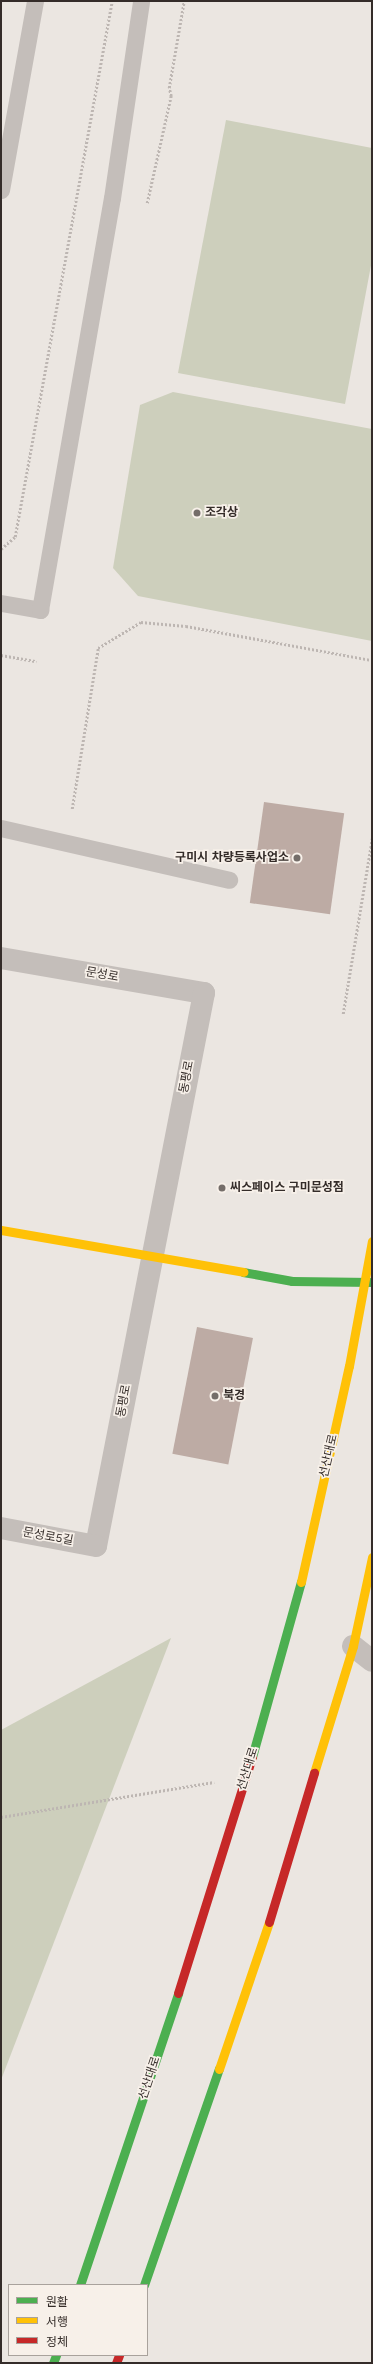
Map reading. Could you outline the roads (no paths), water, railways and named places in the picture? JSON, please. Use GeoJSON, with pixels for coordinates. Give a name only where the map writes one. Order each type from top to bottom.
{"type":"FeatureCollection","features":[{"type":"Feature","properties":{"kind":"main road"},"geometry":{"type":"LineString","coordinates":[[1,1230],[292,1281],[368,1281]]}},
{"type":"Feature","properties":{"kind":"main road","name":"선산대로"},"geometry":{"type":"LineString","coordinates":[[80,2284],[210,1895],[293,1617],[368,1281],[372,1241]]}},
{"type":"Feature","properties":{"kind":"main road"},"geometry":{"type":"LineString","coordinates":[[144,2284],[266,1935],[353,1646],[372,1557]]}},
{"type":"Feature","properties":{"kind":"street","name":"문성로"},"geometry":{"type":"LineString","coordinates":[[1,958],[204,993]]}},
{"type":"Feature","properties":{"kind":"street","name":"동평로"},"geometry":{"type":"LineString","coordinates":[[96,1546],[204,993]]}},
{"type":"Feature","properties":{"kind":"street","name":"문성로5길"},"geometry":{"type":"LineString","coordinates":[[1,1528],[96,1546]]}},
{"type":"Feature","properties":{"kind":"street"},"geometry":{"type":"LineString","coordinates":[[353,1646],[372,1660]]}},
{"type":"Feature","properties":{"kind":"lane"},"geometry":{"type":"LineString","coordinates":[[1,190],[36,1]]}},
{"type":"Feature","properties":{"kind":"lane"},"geometry":{"type":"LineString","coordinates":[[1,603],[40,610],[112,198],[141,1]]}},
{"type":"Feature","properties":{"kind":"lane"},"geometry":{"type":"LineString","coordinates":[[1,828],[229,880]]}},
{"type":"Feature","properties":{"kind":"place","name":"조각상"},"geometry":{"type":"Point","coordinates":[197,513]}},
{"type":"Feature","properties":{"kind":"place","name":"구미시 차량등록사업소"},"geometry":{"type":"Point","coordinates":[297,858]}},
{"type":"Feature","properties":{"kind":"place","name":"씨스페이스 구미문성점"},"geometry":{"type":"Point","coordinates":[222,1188]}},
{"type":"Feature","properties":{"kind":"place","name":"북경"},"geometry":{"type":"Point","coordinates":[215,1396]}}]}
